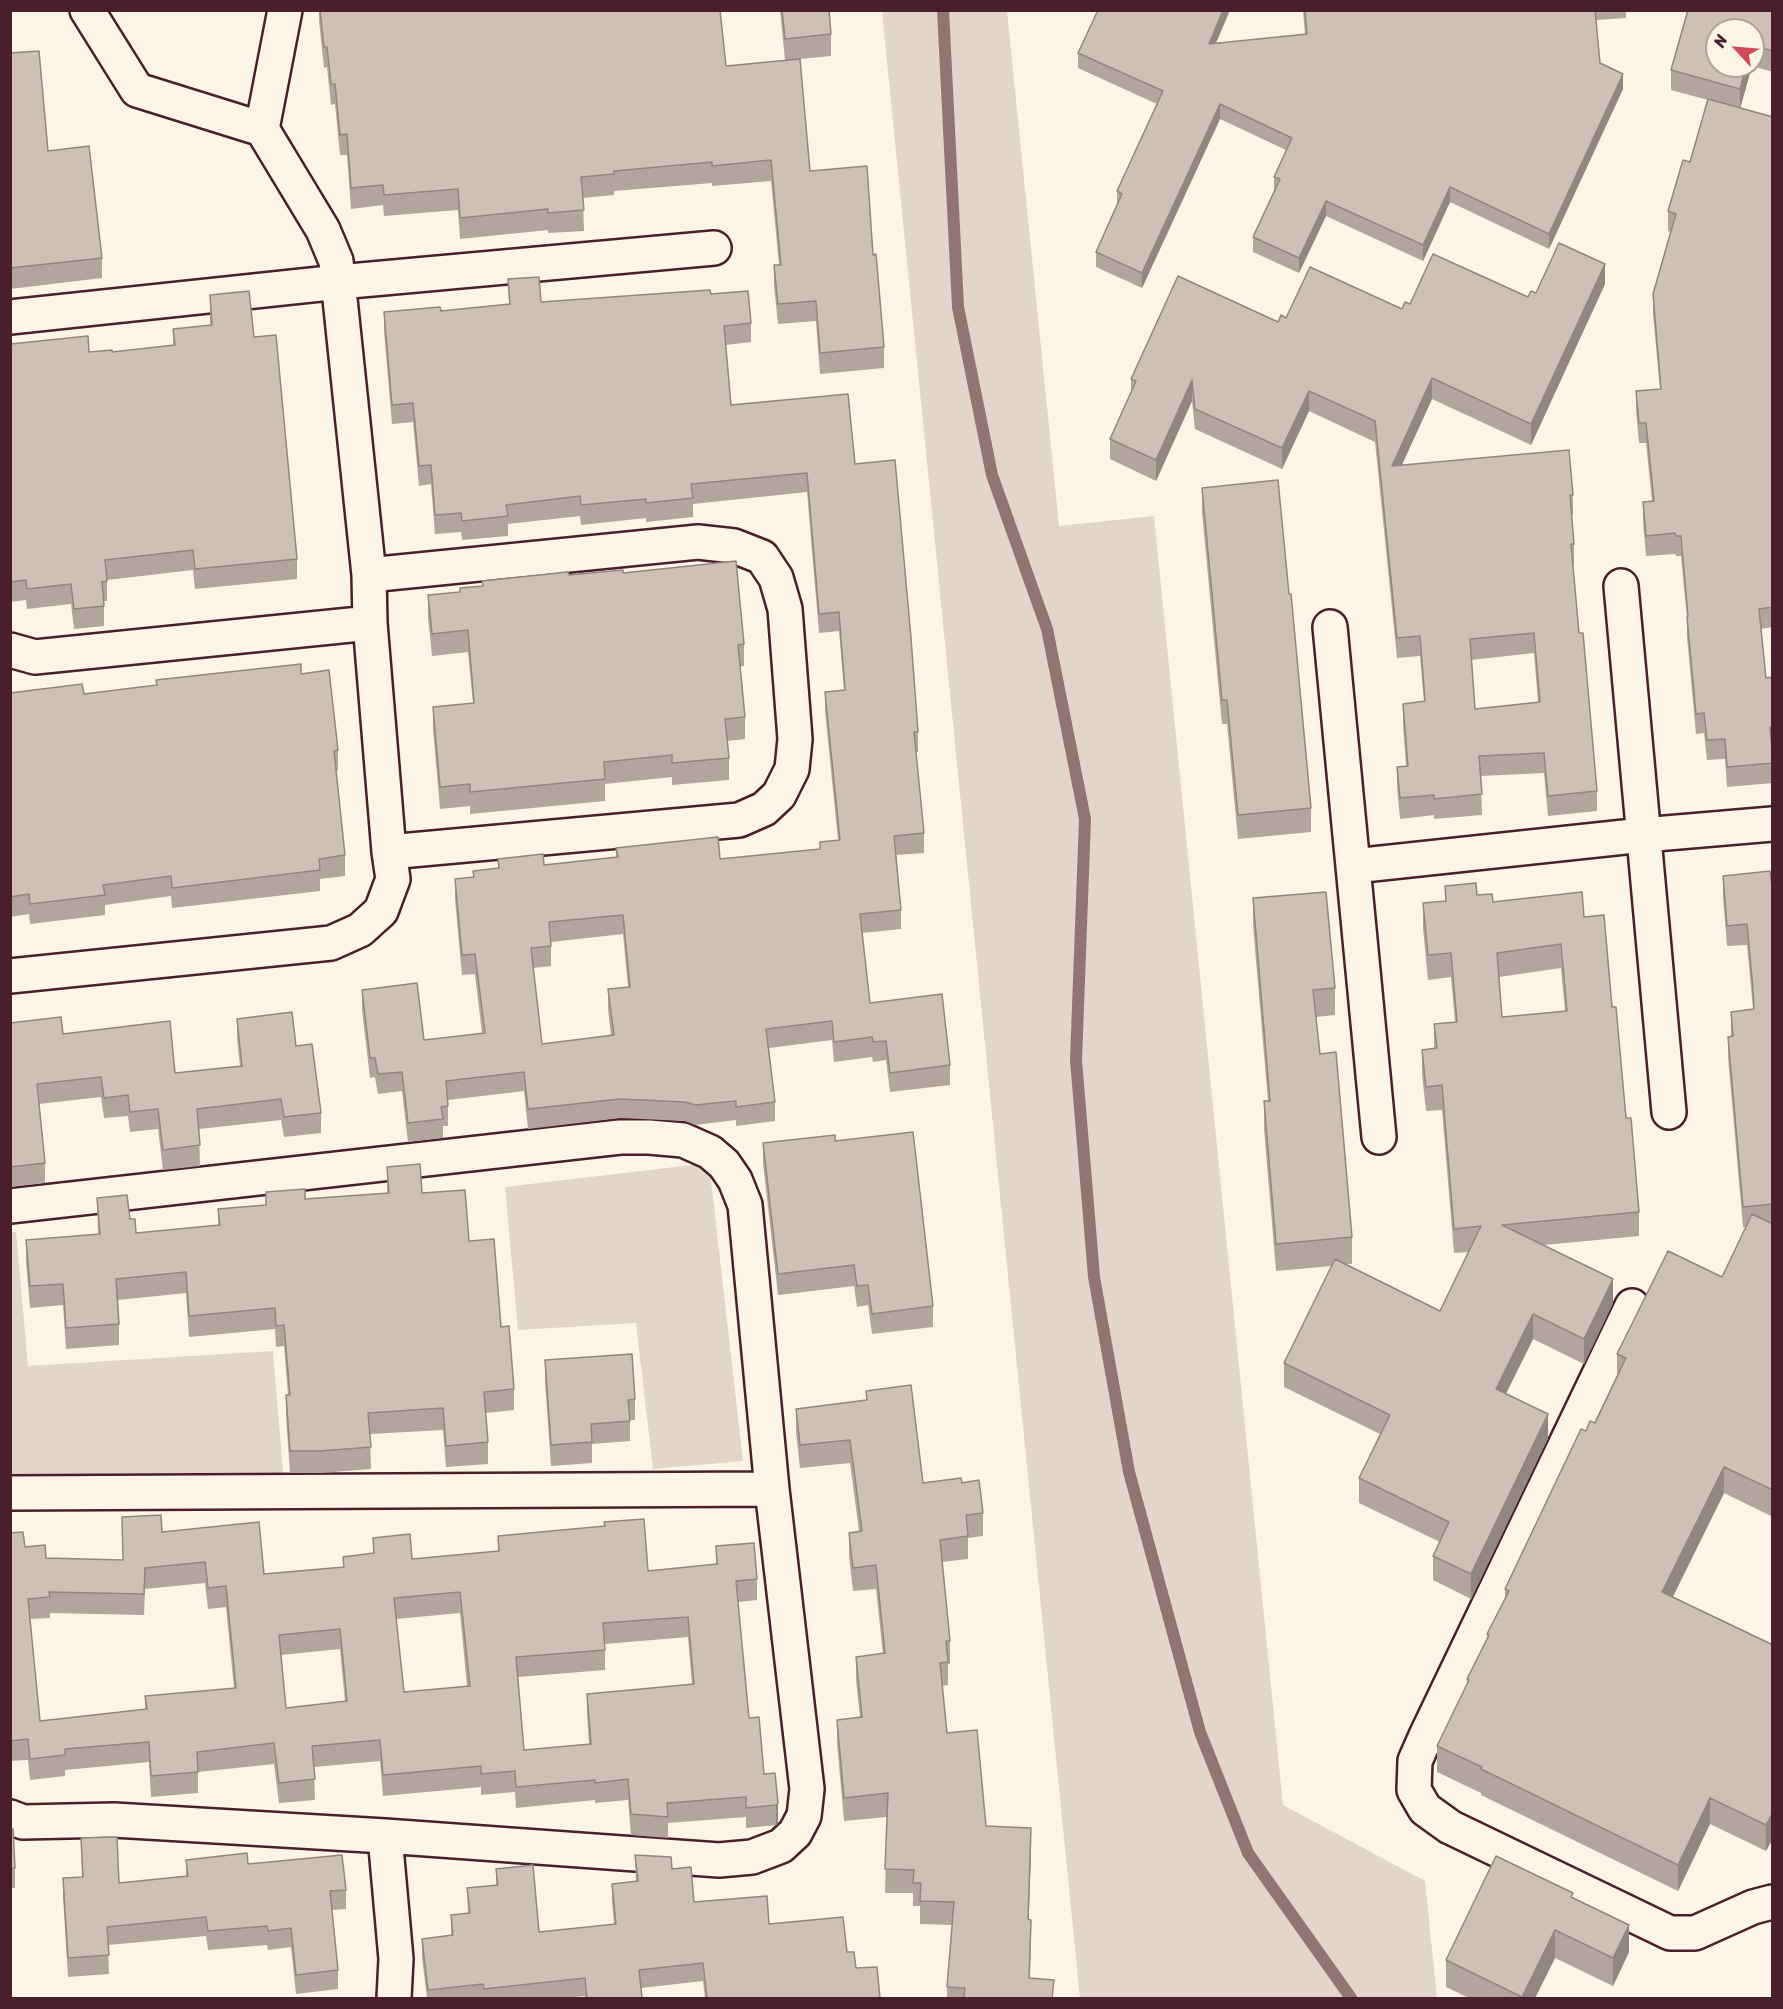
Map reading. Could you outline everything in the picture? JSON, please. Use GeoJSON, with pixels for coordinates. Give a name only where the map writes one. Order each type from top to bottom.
{"type":"FeatureCollection","features":[{"type":"Feature","properties":{"kind":"street"},"geometry":{"type":"LineString","coordinates":[[10,976],[331,943],[360,930],[381,911],[393,879],[370,623],[369,575],[336,261],[323,230],[262,129],[137,90],[87,10]]}},
{"type":"Feature","properties":{"kind":"street"},"geometry":{"type":"LineString","coordinates":[[262,129],[285,10]]}},
{"type":"Feature","properties":{"kind":"street"},"geometry":{"type":"LineString","coordinates":[[10,317],[339,282],[714,248]]}},
{"type":"Feature","properties":{"kind":"street"},"geometry":{"type":"LineString","coordinates":[[369,575],[698,542],[734,546],[762,557],[776,578],[785,609],[795,739],[792,769],[779,795],[764,809],[739,820],[389,852]]}},
{"type":"Feature","properties":{"kind":"street"},"geometry":{"type":"LineString","coordinates":[[1621,586],[1669,1112]]}},
{"type":"Feature","properties":{"kind":"street"},"geometry":{"type":"LineString","coordinates":[[10,650],[35,657],[370,623]]}},
{"type":"Feature","properties":{"kind":"street"},"geometry":{"type":"LineString","coordinates":[[1330,627],[1379,1137]]}},
{"type":"Feature","properties":{"kind":"street"},"geometry":{"type":"LineString","coordinates":[[1354,866],[1643,835],[1773,824]]}},
{"type":"Feature","properties":{"kind":"street"},"geometry":{"type":"LineString","coordinates":[[10,1206],[620,1137],[683,1140],[710,1152],[724,1164],[735,1180],[745,1205],[772,1489],[807,1789],[804,1816],[795,1833],[781,1846],[752,1857],[719,1860],[385,1836],[114,1820],[23,1822],[10,1817]]}},
{"type":"Feature","properties":{"kind":"street"},"geometry":{"type":"LineString","coordinates":[[1632,1306],[1426,1736],[1415,1761],[1414,1790],[1425,1809],[1450,1827],[1670,1933],[1695,1933],[1753,1907],[1773,1902]]}},
{"type":"Feature","properties":{"kind":"street"},"geometry":{"type":"LineString","coordinates":[[10,1493],[772,1489]]}},
{"type":"Feature","properties":{"kind":"street"},"geometry":{"type":"LineString","coordinates":[[385,1836],[396,1959],[394,1998]]}},
{"type":"Feature","properties":{"kind":"shaded area"},"geometry":{"type":"Polygon","coordinates":[[[882,11],[1007,11],[1059,526],[1154,516],[1283,1805],[1425,1881],[1437,1998],[1080,1998],[882,11]]]}},
{"type":"Feature","properties":{"kind":"shaded area"},"geometry":{"type":"Polygon","coordinates":[[[709,1163],[743,1461],[653,1469],[636,1323],[518,1330],[505,1187],[709,1163]]]}},
{"type":"Feature","properties":{"kind":"shaded area"},"geometry":{"type":"Polygon","coordinates":[[[11,1232],[16,1232],[28,1366],[273,1351],[284,1483],[11,1485],[11,1232]]]}},
{"type":"Feature","properties":{"kind":"building"},"geometry":{"type":"Polygon","coordinates":[[[320,10],[720,10],[726,66],[800,59],[810,171],[867,166],[873,255],[876,254],[884,347],[820,353],[816,301],[778,304],[774,265],[781,265],[771,160],[712,166],[712,162],[614,171],[614,174],[581,177],[584,210],[548,213],[548,209],[460,218],[458,189],[384,195],[383,185],[351,188],[347,134],[340,135],[335,84],[331,84],[320,10]]]}},
{"type":"Feature","properties":{"kind":"building"},"geometry":{"type":"Polygon","coordinates":[[[782,10],[829,10],[831,34],[785,39],[782,10]]]}},
{"type":"Feature","properties":{"kind":"building"},"geometry":{"type":"Polygon","coordinates":[[[1098,10],[1223,10],[1209,44],[1307,34],[1305,10],[1595,10],[1600,63],[1623,74],[1549,234],[1450,187],[1423,245],[1326,201],[1299,258],[1253,237],[1280,179],[1274,177],[1292,138],[1220,104],[1142,273],[1096,252],[1122,194],[1117,191],[1163,91],[1078,53],[1098,10]]]}},
{"type":"Feature","properties":{"kind":"building"},"geometry":{"type":"Polygon","coordinates":[[[1688,10],[1773,10],[1773,51],[1765,49],[1765,18],[1705,18],[1705,78],[1743,78],[1740,89],[1671,70],[1688,10]]]}},
{"type":"Feature","properties":{"kind":"building"},"geometry":{"type":"Polygon","coordinates":[[[39,51],[48,151],[89,146],[102,258],[10,268],[10,53],[39,51]]]}},
{"type":"Feature","properties":{"kind":"building"},"geometry":{"type":"Polygon","coordinates":[[[1708,99],[1773,117],[1773,607],[1759,609],[1766,678],[1773,677],[1773,727],[1770,727],[1773,763],[1727,767],[1725,739],[1707,740],[1704,713],[1696,714],[1681,536],[1676,536],[1675,533],[1646,536],[1643,502],[1654,501],[1646,423],[1639,423],[1636,391],[1661,389],[1653,294],[1676,214],[1668,211],[1683,160],[1690,162],[1708,99]]]}},
{"type":"Feature","properties":{"kind":"building"},"geometry":{"type":"Polygon","coordinates":[[[1559,243],[1605,264],[1531,424],[1432,378],[1392,466],[1569,450],[1573,495],[1570,495],[1574,544],[1571,544],[1579,633],[1583,633],[1597,791],[1548,796],[1544,753],[1479,756],[1482,794],[1434,799],[1434,795],[1400,798],[1397,767],[1408,766],[1403,704],[1425,701],[1420,636],[1397,638],[1375,421],[1309,391],[1282,448],[1195,409],[1192,380],[1156,460],[1110,439],[1136,381],[1131,379],[1178,276],[1278,322],[1281,315],[1286,318],[1310,267],[1402,309],[1405,302],[1410,304],[1433,254],[1528,297],[1531,291],[1536,293],[1559,243]],[[1534,633],[1470,639],[1475,709],[1540,702],[1534,633]]]}},
{"type":"Feature","properties":{"kind":"building"},"geometry":{"type":"Polygon","coordinates":[[[539,277],[541,302],[710,290],[711,294],[748,291],[751,323],[724,326],[731,405],[848,394],[855,464],[895,460],[911,638],[918,732],[914,732],[924,833],[894,836],[901,910],[860,914],[870,1003],[942,994],[950,1065],[890,1073],[886,1041],[873,1042],[872,1037],[834,1042],[832,1021],[766,1029],[775,1102],[736,1107],[736,1101],[695,1105],[685,1102],[620,1099],[528,1109],[524,1072],[446,1081],[448,1106],[441,1107],[443,1119],[408,1123],[402,1072],[378,1074],[375,1058],[370,1058],[362,990],[417,983],[424,1040],[485,1033],[475,954],[462,955],[455,879],[474,877],[473,871],[499,868],[498,859],[543,854],[544,865],[618,857],[616,848],[718,837],[720,859],[820,849],[820,842],[840,840],[825,692],[845,690],[839,612],[819,614],[807,473],[691,484],[693,498],[646,503],[646,499],[581,505],[580,496],[506,505],[508,516],[462,521],[461,513],[435,515],[431,465],[419,466],[413,403],[392,405],[384,312],[440,307],[441,311],[510,304],[508,279],[539,277]],[[623,915],[549,922],[551,946],[531,948],[542,1044],[614,1035],[608,989],[630,987],[623,915]]]}},
{"type":"Feature","properties":{"kind":"building"},"geometry":{"type":"Polygon","coordinates":[[[249,291],[254,337],[276,335],[297,559],[195,569],[193,550],[105,560],[107,581],[102,582],[104,606],[74,609],[71,584],[27,589],[26,580],[10,582],[10,344],[88,336],[89,352],[112,350],[112,352],[175,345],[173,329],[212,325],[210,295],[249,291]]]}},
{"type":"Feature","properties":{"kind":"building"},"geometry":{"type":"Polygon","coordinates":[[[1278,480],[1311,808],[1238,815],[1227,700],[1222,700],[1202,488],[1278,480]]]}},
{"type":"Feature","properties":{"kind":"building"},"geometry":{"type":"Polygon","coordinates":[[[736,561],[744,644],[738,645],[745,717],[725,719],[729,758],[672,763],[672,755],[604,762],[605,779],[470,792],[470,784],[440,787],[433,707],[474,703],[468,630],[432,634],[428,595],[460,592],[460,588],[483,586],[482,581],[568,572],[569,575],[623,570],[623,573],[736,561]]]}},
{"type":"Feature","properties":{"kind":"building"},"geometry":{"type":"Polygon","coordinates":[[[301,664],[301,674],[329,670],[338,750],[334,751],[345,855],[319,859],[320,870],[172,888],[171,876],[103,885],[105,895],[30,904],[29,894],[10,897],[10,693],[82,684],[84,694],[157,685],[156,680],[301,664]]]}},
{"type":"Feature","properties":{"kind":"building"},"geometry":{"type":"Polygon","coordinates":[[[1770,871],[1773,886],[1773,1204],[1743,1207],[1728,1037],[1733,1036],[1731,1012],[1754,1009],[1753,989],[1747,924],[1727,926],[1723,876],[1770,871]]]}},
{"type":"Feature","properties":{"kind":"building"},"geometry":{"type":"Polygon","coordinates":[[[1476,883],[1477,895],[1492,894],[1493,902],[1582,892],[1584,917],[1604,915],[1612,1007],[1616,1007],[1626,1118],[1631,1118],[1639,1212],[1502,1225],[1613,1279],[1584,1339],[1533,1314],[1496,1389],[1548,1414],[1471,1574],[1433,1556],[1449,1522],[1359,1478],[1390,1415],[1284,1363],[1335,1259],[1440,1311],[1481,1226],[1454,1229],[1442,1085],[1426,1087],[1422,1050],[1437,1048],[1434,1024],[1457,1022],[1451,953],[1428,955],[1423,903],[1446,901],[1445,886],[1476,883]],[[1561,944],[1497,953],[1502,1017],[1567,1011],[1561,944]]]}},
{"type":"Feature","properties":{"kind":"building"},"geometry":{"type":"Polygon","coordinates":[[[1326,892],[1335,988],[1313,990],[1320,1054],[1336,1052],[1352,1237],[1276,1244],[1264,1101],[1270,1101],[1253,898],[1326,892]]]}},
{"type":"Feature","properties":{"kind":"building"},"geometry":{"type":"Polygon","coordinates":[[[292,1012],[296,1046],[312,1044],[321,1113],[284,1117],[281,1099],[197,1109],[200,1145],[163,1150],[158,1109],[130,1112],[128,1095],[104,1098],[101,1077],[37,1084],[45,1163],[10,1167],[10,1023],[61,1017],[63,1034],[170,1021],[175,1073],[242,1066],[237,1019],[292,1012]]]}},
{"type":"Feature","properties":{"kind":"building"},"geometry":{"type":"Polygon","coordinates":[[[913,1132],[933,1306],[872,1314],[868,1285],[857,1286],[854,1265],[778,1274],[763,1143],[835,1135],[835,1141],[913,1132]]]}},
{"type":"Feature","properties":{"kind":"building"},"geometry":{"type":"Polygon","coordinates":[[[420,1164],[422,1193],[465,1190],[469,1241],[494,1239],[501,1327],[509,1326],[514,1389],[484,1392],[488,1442],[446,1446],[443,1408],[368,1413],[371,1447],[290,1451],[286,1395],[290,1395],[284,1325],[276,1326],[275,1308],[189,1316],[186,1272],[116,1279],[119,1324],[66,1328],[63,1284],[30,1286],[26,1240],[100,1234],[97,1198],[127,1195],[130,1219],[135,1219],[136,1233],[220,1225],[218,1209],[266,1205],[266,1192],[305,1189],[305,1199],[389,1193],[387,1167],[420,1164]]]}},
{"type":"Feature","properties":{"kind":"building"},"geometry":{"type":"Polygon","coordinates":[[[1752,1214],[1773,1224],[1773,1490],[1724,1467],[1662,1592],[1773,1645],[1773,1812],[1766,1825],[1710,1798],[1678,1865],[1437,1746],[1469,1680],[1467,1679],[1489,1635],[1487,1634],[1509,1591],[1505,1589],[1581,1429],[1586,1431],[1590,1421],[1595,1423],[1626,1358],[1617,1354],[1668,1251],[1722,1277],[1752,1214]]]}},
{"type":"Feature","properties":{"kind":"building"},"geometry":{"type":"Polygon","coordinates":[[[632,1354],[635,1399],[628,1400],[630,1421],[591,1424],[592,1442],[551,1445],[545,1360],[632,1354]]]}},
{"type":"Feature","properties":{"kind":"building"},"geometry":{"type":"Polygon","coordinates":[[[911,1385],[923,1483],[961,1478],[962,1483],[979,1480],[983,1513],[966,1515],[968,1536],[940,1540],[950,1641],[946,1641],[948,1662],[940,1663],[947,1733],[977,1730],[986,1826],[1031,1828],[1029,1978],[1054,1980],[1052,1998],[964,1998],[965,1988],[947,1987],[954,1902],[920,1901],[921,1883],[913,1883],[914,1870],[885,1869],[888,1793],[844,1798],[837,1720],[862,1717],[856,1657],[885,1653],[876,1565],[853,1568],[849,1533],[862,1531],[850,1440],[800,1445],[796,1409],[867,1400],[866,1391],[911,1385]]]}},
{"type":"Feature","properties":{"kind":"building"},"geometry":{"type":"Polygon","coordinates":[[[161,1515],[162,1532],[259,1522],[264,1574],[344,1567],[343,1557],[374,1553],[373,1538],[410,1534],[412,1559],[499,1551],[498,1536],[605,1526],[604,1522],[644,1519],[648,1571],[717,1564],[716,1546],[754,1543],[757,1579],[736,1581],[749,1718],[759,1717],[764,1774],[775,1773],[778,1803],[746,1808],[746,1797],[667,1803],[668,1817],[631,1814],[628,1779],[516,1787],[515,1771],[481,1774],[481,1766],[383,1775],[380,1740],[312,1746],[315,1779],[279,1783],[274,1743],[197,1752],[198,1772],[151,1776],[149,1742],[65,1749],[65,1755],[30,1759],[28,1739],[10,1741],[10,1533],[23,1532],[25,1547],[45,1545],[46,1558],[123,1560],[122,1517],[161,1515]],[[205,1562],[145,1568],[144,1594],[49,1592],[50,1597],[28,1599],[40,1721],[147,1709],[145,1696],[236,1688],[226,1586],[208,1588],[205,1562]],[[460,1592],[394,1598],[404,1692],[470,1686],[460,1592]],[[688,1617],[603,1623],[605,1650],[516,1657],[524,1750],[591,1744],[587,1694],[694,1684],[688,1617]],[[340,1629],[279,1635],[286,1708],[347,1701],[340,1629]]]}},
{"type":"Feature","properties":{"kind":"building"},"geometry":{"type":"Polygon","coordinates":[[[10,1829],[13,1829],[15,1868],[10,1868],[10,1829]]]}},
{"type":"Feature","properties":{"kind":"building"},"geometry":{"type":"Polygon","coordinates":[[[117,1837],[119,1883],[188,1876],[186,1860],[247,1853],[248,1864],[342,1855],[346,1890],[330,1891],[338,1970],[296,1975],[291,1928],[268,1931],[267,1926],[208,1931],[206,1917],[107,1927],[109,1955],[68,1958],[63,1878],[83,1877],[81,1838],[117,1837]]]}},
{"type":"Feature","properties":{"kind":"building"},"geometry":{"type":"Polygon","coordinates":[[[635,1855],[671,1857],[672,1869],[691,1867],[694,1902],[767,1896],[769,1924],[843,1917],[847,1952],[854,1952],[856,1968],[877,1967],[880,1998],[707,1998],[703,1963],[639,1970],[642,1998],[587,1998],[585,1978],[484,1989],[483,1984],[428,1990],[422,1939],[453,1935],[451,1915],[470,1913],[467,1888],[498,1885],[496,1869],[533,1865],[539,1932],[616,1924],[612,1884],[638,1881],[635,1855]]]}},
{"type":"Feature","properties":{"kind":"building"},"geometry":{"type":"Polygon","coordinates":[[[1496,1856],[1573,1893],[1571,1897],[1629,1925],[1613,1958],[1555,1930],[1522,1997],[1446,1960],[1496,1856]]]}},
{"type":"Feature","properties":{"kind":"waterway"},"geometry":{"type":"LineString","coordinates":[[943,10],[958,307],[992,475],[1047,629],[1085,819],[1076,1060],[1094,1277],[1129,1472],[1200,1732],[1248,1853],[1351,1998]]}}]}
